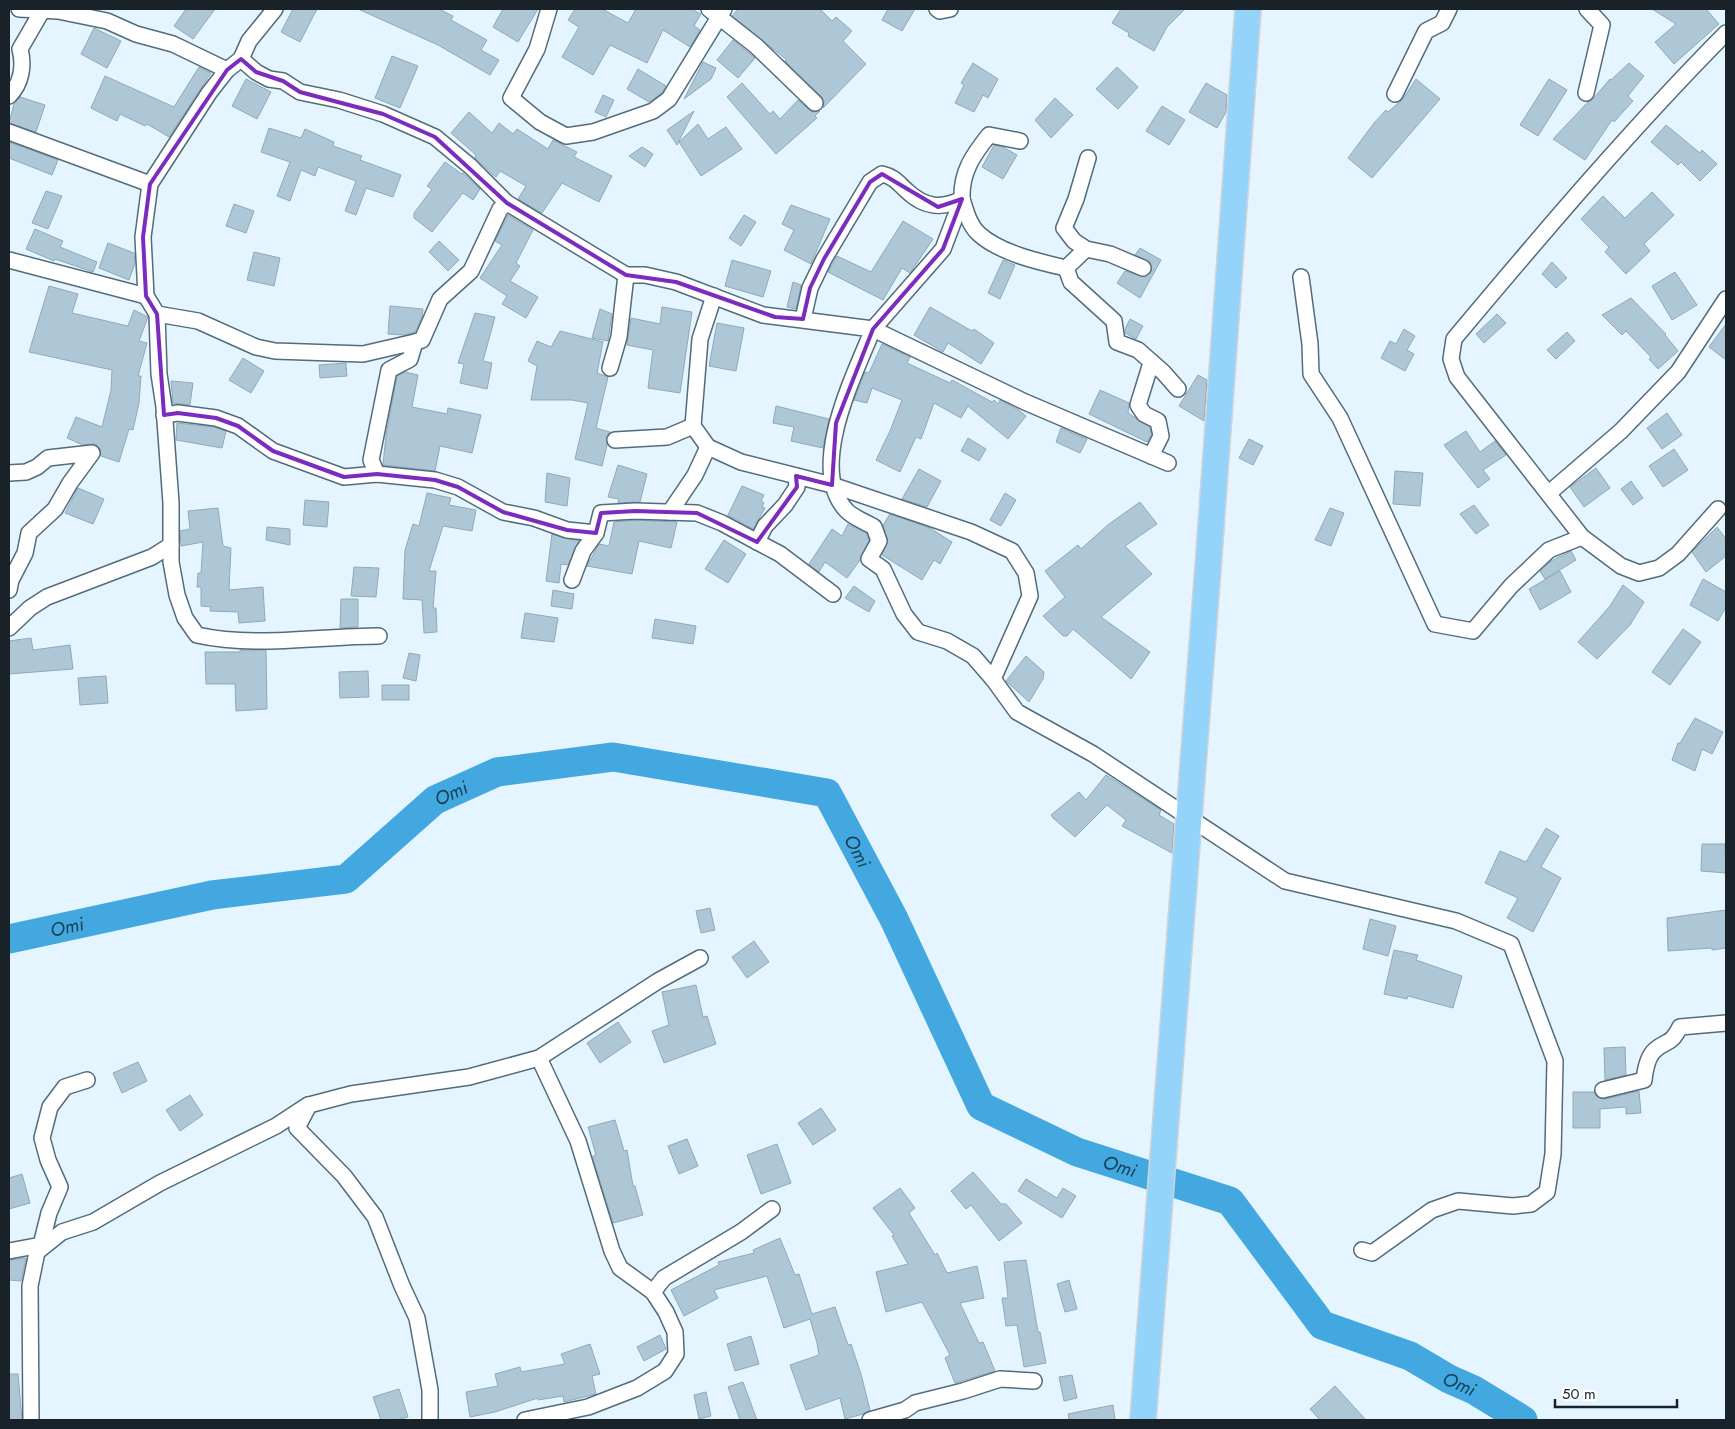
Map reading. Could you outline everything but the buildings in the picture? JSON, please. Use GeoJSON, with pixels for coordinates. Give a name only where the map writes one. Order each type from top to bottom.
{"type":"FeatureCollection","features":[{"type":"Feature","properties":{"kind":"highway"},"geometry":{"type":"LineString","coordinates":[[1144,1420],[1248,9]]}},
{"type":"Feature","properties":{"kind":"street"},"geometry":{"type":"LineString","coordinates":[[19,9],[107,21],[136,34],[173,44],[227,70]]}},
{"type":"Feature","properties":{"kind":"street"},"geometry":{"type":"LineString","coordinates":[[275,9],[249,41],[241,59],[227,70],[209,93],[150,184],[143,237],[146,296],[157,314],[159,374],[172,502],[171,562],[177,595],[185,618],[197,635],[211,638],[270,640],[379,636]]}},
{"type":"Feature","properties":{"kind":"street"},"geometry":{"type":"LineString","coordinates":[[549,9],[536,49],[511,98],[540,122],[566,136],[593,132],[653,111],[669,99],[718,12],[816,103]]}},
{"type":"Feature","properties":{"kind":"street"},"geometry":{"type":"LineString","coordinates":[[938,9],[940,11],[950,9]]}},
{"type":"Feature","properties":{"kind":"street"},"geometry":{"type":"LineString","coordinates":[[1394,94],[1426,31],[1442,23],[1449,9]]}},
{"type":"Feature","properties":{"kind":"street"},"geometry":{"type":"LineString","coordinates":[[1586,93],[1602,25],[1587,9]]}},
{"type":"Feature","properties":{"kind":"street"},"geometry":{"type":"LineString","coordinates":[[9,96],[21,76],[22,58],[20,48],[42,11]]}},
{"type":"Feature","properties":{"kind":"street"},"geometry":{"type":"LineString","coordinates":[[1718,509],[1678,554],[1659,568],[1639,573],[1621,566],[1582,537],[1458,377],[1451,359],[1454,339],[1654,107],[1726,33]]}},
{"type":"Feature","properties":{"kind":"street"},"geometry":{"type":"LineString","coordinates":[[241,59],[256,72],[269,79],[283,81],[300,92],[339,100],[383,114],[435,137],[470,166],[507,203],[626,275],[645,275],[676,282],[763,315],[873,329],[1025,402],[1168,463]]}},
{"type":"Feature","properties":{"kind":"street"},"geometry":{"type":"LineString","coordinates":[[9,132],[150,184]]}},
{"type":"Feature","properties":{"kind":"street"},"geometry":{"type":"LineString","coordinates":[[1020,141],[989,135],[967,166],[962,186],[962,199],[967,216],[979,234],[1005,249],[1036,262],[1066,268]]}},
{"type":"Feature","properties":{"kind":"street"},"geometry":{"type":"LineString","coordinates":[[1088,158],[1076,199],[1064,228],[1074,241],[1086,250],[1110,254],[1143,268]]}},
{"type":"Feature","properties":{"kind":"street"},"geometry":{"type":"LineString","coordinates":[[803,319],[810,288],[824,259],[870,182],[882,174],[893,177],[908,192],[938,208],[949,206],[962,199]]}},
{"type":"Feature","properties":{"kind":"street"},"geometry":{"type":"LineString","coordinates":[[962,199],[943,249],[873,329],[836,423],[832,485],[848,511],[874,527],[879,540],[869,559],[883,569],[904,614],[918,632],[947,641],[973,656],[993,679],[1017,712],[1093,754],[1285,881],[1456,921],[1511,944],[1554,1061],[1553,1154],[1547,1192],[1531,1204],[1514,1206],[1458,1201],[1432,1210],[1372,1254],[1362,1250]]}},
{"type":"Feature","properties":{"kind":"street"},"geometry":{"type":"LineString","coordinates":[[157,314],[198,321],[256,347],[275,351],[363,354],[422,340],[440,299],[471,271],[500,209],[507,203]]}},
{"type":"Feature","properties":{"kind":"street"},"geometry":{"type":"LineString","coordinates":[[1066,268],[1086,250]]}},
{"type":"Feature","properties":{"kind":"street"},"geometry":{"type":"LineString","coordinates":[[9,260],[146,296]]}},
{"type":"Feature","properties":{"kind":"street"},"geometry":{"type":"LineString","coordinates":[[1066,268],[1070,282],[1114,321],[1117,342],[1138,350],[1163,372],[1178,389]]}},
{"type":"Feature","properties":{"kind":"street"},"geometry":{"type":"LineString","coordinates":[[610,368],[619,337],[626,275]]}},
{"type":"Feature","properties":{"kind":"street"},"geometry":{"type":"LineString","coordinates":[[1301,277],[1310,344],[1311,374],[1340,418],[1435,624],[1473,631],[1511,586],[1548,550],[1582,537]]}},
{"type":"Feature","properties":{"kind":"street"},"geometry":{"type":"LineString","coordinates":[[714,296],[700,340],[693,426],[708,447],[741,462],[832,485],[971,532],[1012,551],[1026,572],[1030,596],[993,679]]}},
{"type":"Feature","properties":{"kind":"street"},"geometry":{"type":"LineString","coordinates":[[1549,493],[1621,431],[1678,372],[1726,299]]}},
{"type":"Feature","properties":{"kind":"street"},"geometry":{"type":"LineString","coordinates":[[377,474],[371,460],[389,370],[410,359],[415,342]]}},
{"type":"Feature","properties":{"kind":"street"},"geometry":{"type":"LineString","coordinates":[[1151,363],[1138,405],[1144,414],[1158,421],[1161,436],[1151,456]]}},
{"type":"Feature","properties":{"kind":"street"},"geometry":{"type":"LineString","coordinates":[[164,415],[178,413],[216,418],[238,426],[273,451],[344,477],[377,474],[435,480],[458,487],[503,512],[534,518],[567,530],[596,533]]}},
{"type":"Feature","properties":{"kind":"street"},"geometry":{"type":"LineString","coordinates":[[615,440],[667,437],[693,426]]}},
{"type":"Feature","properties":{"kind":"street"},"geometry":{"type":"LineString","coordinates":[[670,512],[695,475],[708,447]]}},
{"type":"Feature","properties":{"kind":"street"},"geometry":{"type":"LineString","coordinates":[[9,473],[26,472],[37,467],[48,458],[92,453],[70,483],[55,509],[29,533],[25,553],[11,580],[9,590]]}},
{"type":"Feature","properties":{"kind":"street"},"geometry":{"type":"LineString","coordinates":[[757,542],[765,526],[786,505],[797,487],[796,476]]}},
{"type":"Feature","properties":{"kind":"street"},"geometry":{"type":"LineString","coordinates":[[572,580],[583,551],[596,533],[601,513],[697,513],[722,523],[799,567],[833,594]]}},
{"type":"Feature","properties":{"kind":"street"},"geometry":{"type":"LineString","coordinates":[[9,628],[30,608],[47,597],[152,557],[171,545]]}},
{"type":"Feature","properties":{"kind":"street"},"geometry":{"type":"LineString","coordinates":[[9,1252],[39,1248],[62,1232],[93,1222],[160,1183],[276,1126],[309,1105],[351,1094],[469,1077],[538,1058],[658,982],[700,958]]}},
{"type":"Feature","properties":{"kind":"street"},"geometry":{"type":"LineString","coordinates":[[1603,1090],[1644,1080],[1646,1066],[1653,1051],[1673,1040],[1680,1027],[1726,1023]]}},
{"type":"Feature","properties":{"kind":"street"},"geometry":{"type":"LineString","coordinates":[[525,1420],[588,1407],[637,1388],[665,1371],[676,1354],[675,1332],[653,1292],[620,1268],[612,1251],[578,1141],[538,1058]]}},
{"type":"Feature","properties":{"kind":"street"},"geometry":{"type":"LineString","coordinates":[[31,1420],[30,1286],[49,1213],[60,1187],[48,1160],[42,1138],[50,1107],[65,1087],[87,1080]]}},
{"type":"Feature","properties":{"kind":"street"},"geometry":{"type":"LineString","coordinates":[[309,1105],[297,1128],[344,1176],[375,1217],[402,1286],[418,1318],[430,1390],[430,1420]]}},
{"type":"Feature","properties":{"kind":"street"},"geometry":{"type":"LineString","coordinates":[[653,1292],[664,1278],[733,1238],[772,1208]]}},
{"type":"Feature","properties":{"kind":"street"},"geometry":{"type":"LineString","coordinates":[[870,1420],[905,1410],[915,1403],[962,1391],[1000,1378],[1034,1381]]}},
{"type":"Feature","properties":{"kind":"highlighted area"},"geometry":{"type":"Polygon","coordinates":[[[241,59],[256,72],[283,81],[300,92],[383,114],[435,137],[507,203],[626,275],[676,282],[775,317],[803,319],[810,288],[824,259],[870,182],[882,174],[938,207],[962,199],[943,249],[873,329],[836,423],[832,485],[796,476],[797,487],[757,542],[697,513],[635,511],[601,513],[596,533],[567,530],[503,512],[458,487],[435,480],[377,474],[344,477],[273,451],[238,426],[216,418],[178,413],[164,415],[157,314],[146,296],[143,237],[150,184],[227,70],[241,59]]]}},
{"type":"Feature","properties":{"kind":"waterway","name":"Omi"},"geometry":{"type":"LineString","coordinates":[[9,939],[212,895],[346,879],[435,800],[497,772],[613,757],[827,793],[894,919],[981,1106],[1077,1152],[1230,1201],[1322,1325],[1410,1356],[1449,1379],[1474,1390],[1523,1420]]}}]}
